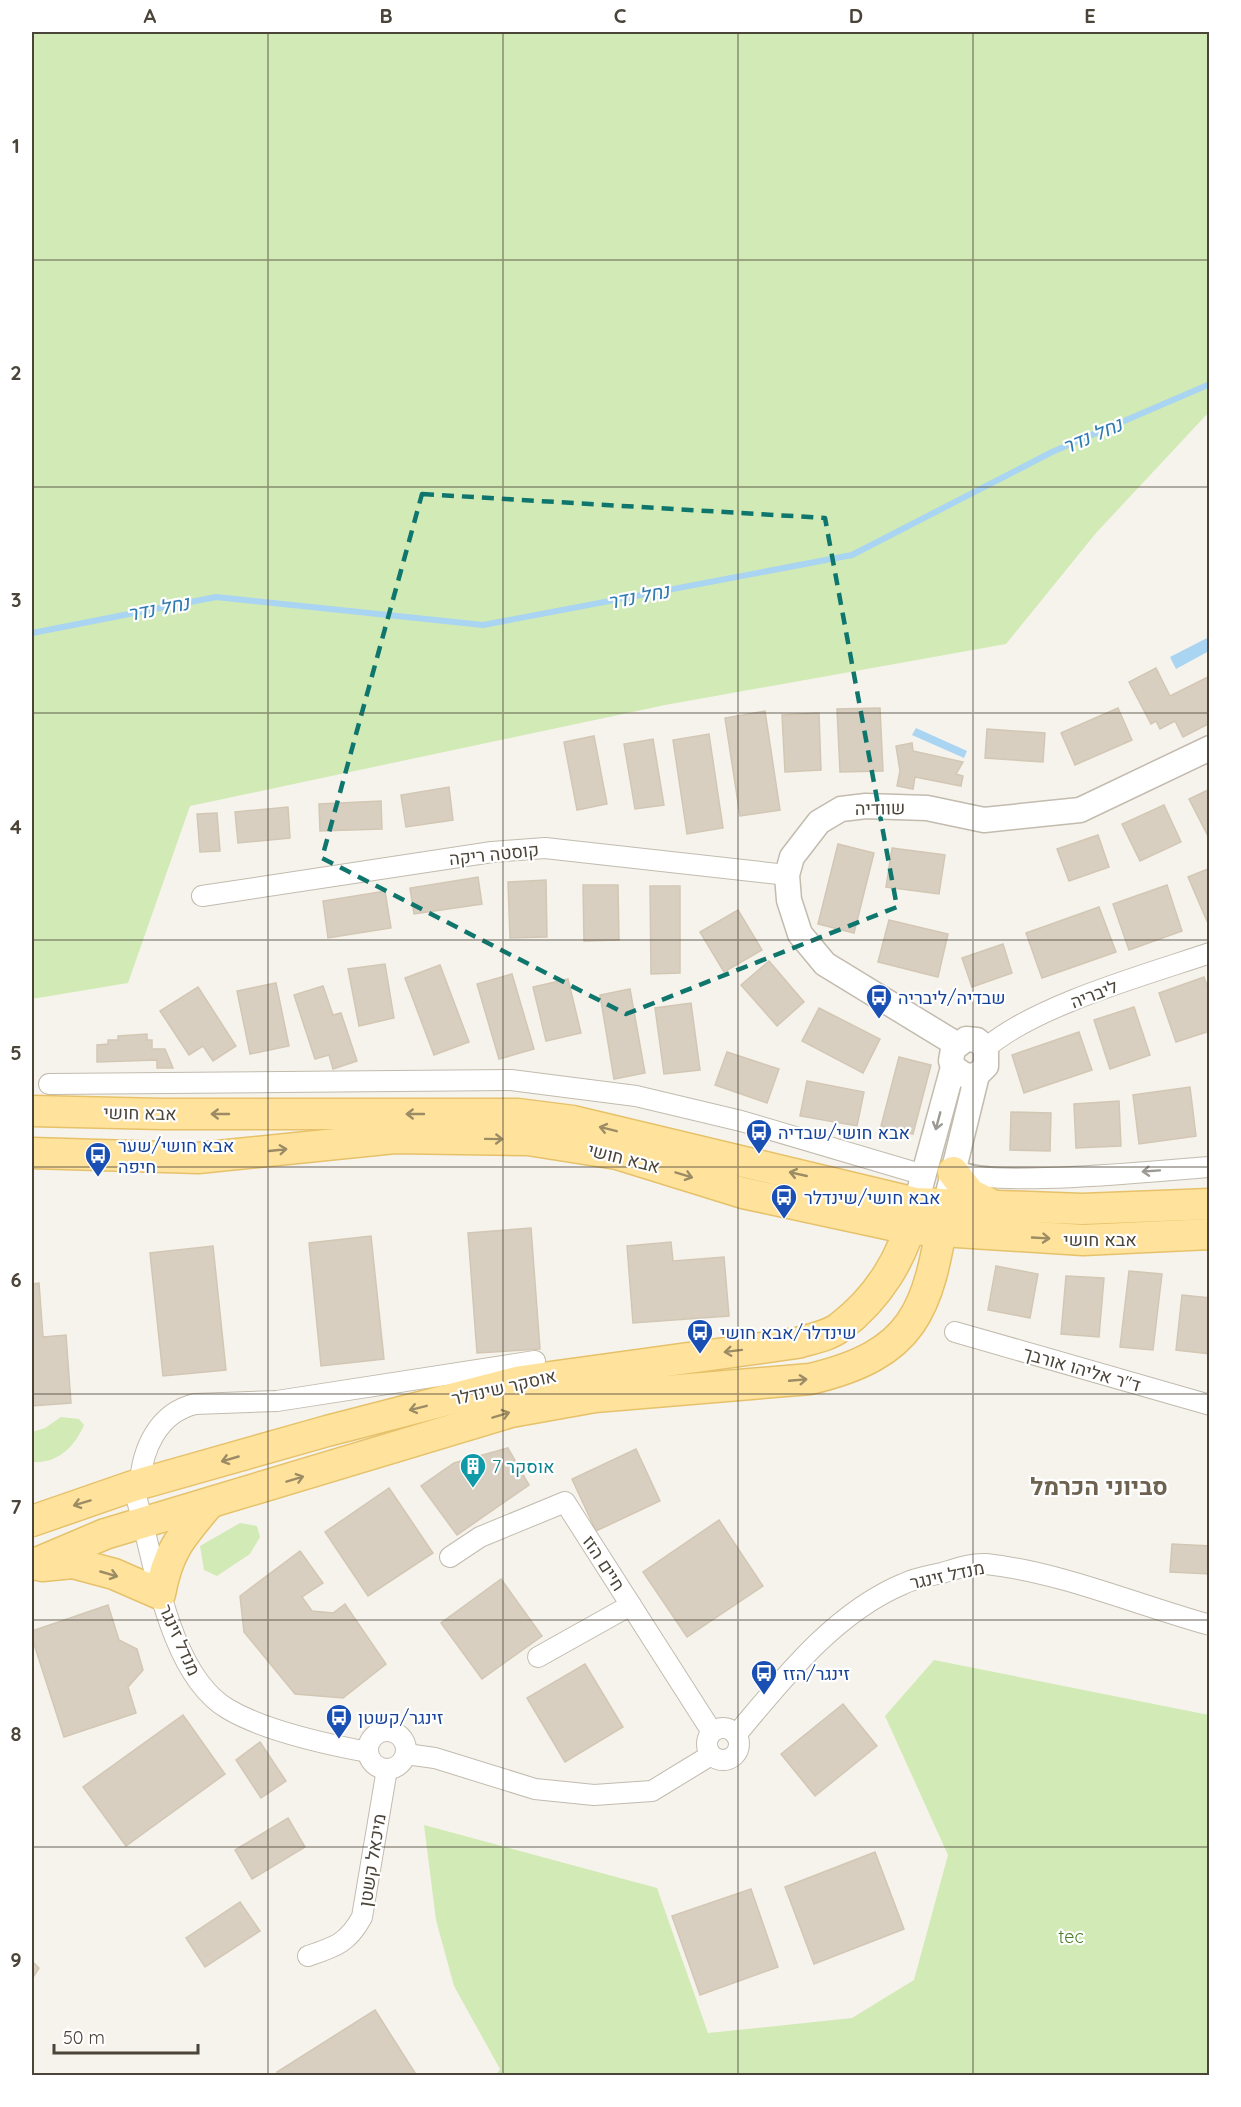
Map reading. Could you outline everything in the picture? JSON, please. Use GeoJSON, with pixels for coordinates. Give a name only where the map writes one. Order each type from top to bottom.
{"type":"FeatureCollection","features":[{"type":"Feature","properties":{"kind":"main road","name":"אבא חושי"},"geometry":{"type":"LineString","coordinates":[[32,1111],[162,1114],[518,1114],[573,1120],[917,1202],[943,1219],[982,1234],[1083,1240],[1209,1234]]}},
{"type":"Feature","properties":{"kind":"main road","name":"אבא חושי"},"geometry":{"type":"LineString","coordinates":[[32,1154],[198,1158],[395,1138],[528,1140],[617,1154],[743,1193],[845,1217],[917,1202]]}},
{"type":"Feature","properties":{"kind":"main road"},"geometry":{"type":"LineString","coordinates":[[954,1169],[970,1194],[994,1206]]}},
{"type":"Feature","properties":{"kind":"main road","name":"אוסקר שינדלר"},"geometry":{"type":"LineString","coordinates":[[32,1521],[133,1486],[327,1431],[521,1381],[797,1343],[839,1328],[879,1288],[890,1273],[917,1202]]}},
{"type":"Feature","properties":{"kind":"main road","name":"אבא חושי"},"geometry":{"type":"LineString","coordinates":[[943,1219],[994,1206],[1130,1209],[1209,1204]]}},
{"type":"Feature","properties":{"kind":"main road"},"geometry":{"type":"LineString","coordinates":[[845,1217],[885,1255],[890,1273]]}},
{"type":"Feature","properties":{"kind":"main road","name":"אוסקר שינדלר"},"geometry":{"type":"LineString","coordinates":[[32,1566],[105,1534],[208,1505],[511,1412],[565,1401],[810,1379],[836,1373],[878,1354],[897,1340],[912,1324],[934,1270],[943,1219]]}},
{"type":"Feature","properties":{"kind":"main road","name":"אוסקר שינדלר"},"geometry":{"type":"LineString","coordinates":[[934,1270],[953,1248],[964,1240],[982,1234]]}},
{"type":"Feature","properties":{"kind":"main road"},"geometry":{"type":"LineString","coordinates":[[32,1566],[74,1563],[114,1574],[160,1594],[165,1565],[178,1540],[208,1505]]}},
{"type":"Feature","properties":{"kind":"street","name":"שוודיה"},"geometry":{"type":"LineString","coordinates":[[787,875],[792,857],[819,822],[840,809],[866,806],[927,808],[984,820],[1080,810],[1209,748]]}},
{"type":"Feature","properties":{"kind":"street","name":"קוסטה ריקה"},"geometry":{"type":"LineString","coordinates":[[202,896],[492,852],[545,848],[787,875]]}},
{"type":"Feature","properties":{"kind":"street"},"geometry":{"type":"LineString","coordinates":[[787,875],[789,900],[800,934],[825,964],[955,1056],[966,1076],[977,1075]]}},
{"type":"Feature","properties":{"kind":"street","name":"ליבריה"},"geometry":{"type":"LineString","coordinates":[[986,1048],[1002,1034],[1055,1009],[1209,953]]}},
{"type":"Feature","properties":{"kind":"street"},"geometry":{"type":"LineString","coordinates":[[917,1202],[955,1056],[972,1039],[986,1048],[986,1066],[977,1075],[943,1219]]}},
{"type":"Feature","properties":{"kind":"street","name":"אבא חושי"},"geometry":{"type":"LineString","coordinates":[[49,1084],[511,1080],[636,1096],[741,1121],[917,1202]]}},
{"type":"Feature","properties":{"kind":"street"},"geometry":{"type":"LineString","coordinates":[[954,1169],[978,1177],[1028,1179],[1209,1167]]}},
{"type":"Feature","properties":{"kind":"street","name":"ד\"ר אליהו אורבך"},"geometry":{"type":"LineString","coordinates":[[955,1332],[1209,1405]]}},
{"type":"Feature","properties":{"kind":"street"},"geometry":{"type":"LineString","coordinates":[[133,1486],[140,1484],[141,1463],[154,1434],[161,1425],[183,1407],[195,1404],[277,1401],[535,1361]]}},
{"type":"Feature","properties":{"kind":"street","name":"מנדל זינגר"},"geometry":{"type":"LineString","coordinates":[[133,1486],[145,1523],[160,1594],[188,1665],[202,1687],[227,1709],[323,1744],[368,1752]]}},
{"type":"Feature","properties":{"kind":"street","name":"חיים הזז"},"geometry":{"type":"LineString","coordinates":[[450,1557],[480,1538],[565,1502],[712,1732]]}},
{"type":"Feature","properties":{"kind":"street","name":"מנדל זינגר"},"geometry":{"type":"LineString","coordinates":[[736,1735],[790,1670],[854,1612],[903,1584],[961,1568],[984,1563],[1027,1572],[1133,1599],[1209,1625]]}},
{"type":"Feature","properties":{"kind":"street"},"geometry":{"type":"LineString","coordinates":[[538,1658],[631,1605]]}},
{"type":"Feature","properties":{"kind":"street"},"geometry":{"type":"LineString","coordinates":[[722,1728],[736,1735],[738,1750],[731,1759],[720,1760],[711,1755],[706,1746],[712,1732],[722,1728]]}},
{"type":"Feature","properties":{"kind":"street"},"geometry":{"type":"LineString","coordinates":[[385,1730],[402,1737],[406,1754],[401,1763],[387,1769],[372,1762],[368,1752],[370,1740],[385,1730]]}},
{"type":"Feature","properties":{"kind":"street"},"geometry":{"type":"LineString","coordinates":[[406,1754],[435,1758],[535,1789],[594,1795],[652,1791],[711,1755]]}},
{"type":"Feature","properties":{"kind":"street","name":"מיכאל קשטן"},"geometry":{"type":"LineString","coordinates":[[308,1956],[334,1948],[352,1934],[363,1917],[387,1769]]}},
{"type":"Feature","properties":{"kind":"highlighted area"},"geometry":{"type":"Polygon","coordinates":[[[422,494],[825,518],[897,907],[626,1014],[322,858],[422,494]]]}},
{"type":"Feature","properties":{"kind":"green space"},"geometry":{"type":"Polygon","coordinates":[[[32,32],[1209,32],[1209,412],[1096,533],[1006,644],[665,705],[190,806],[128,983],[32,999],[32,32]]]}},
{"type":"Feature","properties":{"kind":"green space"},"geometry":{"type":"Polygon","coordinates":[[[61,1417],[79,1419],[84,1425],[76,1440],[58,1457],[32,1462],[32,1432],[45,1428],[61,1417]]]}},
{"type":"Feature","properties":{"kind":"green space"},"geometry":{"type":"Polygon","coordinates":[[[240,1523],[257,1526],[260,1537],[250,1554],[217,1576],[204,1570],[200,1546],[240,1523]]]}},
{"type":"Feature","properties":{"kind":"green space","name":"tec"},"geometry":{"type":"Polygon","coordinates":[[[934,1660],[1209,1715],[1209,2075],[496,2075],[500,2069],[454,1986],[436,1920],[424,1825],[657,1888],[708,2033],[852,2018],[914,1980],[948,1855],[885,1716],[934,1660]]]}},
{"type":"Feature","properties":{"kind":"water"},"geometry":{"type":"Polygon","coordinates":[[[1209,637],[1209,651],[1176,669],[1170,657],[1209,637]]]}},
{"type":"Feature","properties":{"kind":"water"},"geometry":{"type":"Polygon","coordinates":[[[916,728],[967,751],[964,758],[912,735],[916,728]]]}},
{"type":"Feature","properties":{"kind":"building"},"geometry":{"type":"Polygon","coordinates":[[[1156,668],[1170,696],[1210,676],[1210,723],[1183,737],[1175,721],[1160,729],[1156,721],[1151,724],[1129,682],[1156,668]]]}},
{"type":"Feature","properties":{"kind":"building"},"geometry":{"type":"Polygon","coordinates":[[[880,708],[883,771],[840,772],[837,709],[880,708]]]}},
{"type":"Feature","properties":{"kind":"building"},"geometry":{"type":"Polygon","coordinates":[[[1118,708],[1132,740],[1075,765],[1061,733],[1118,708]]]}},
{"type":"Feature","properties":{"kind":"building"},"geometry":{"type":"Polygon","coordinates":[[[765,711],[780,810],[740,816],[725,718],[765,711]]]}},
{"type":"Feature","properties":{"kind":"building"},"geometry":{"type":"Polygon","coordinates":[[[819,713],[821,770],[785,772],[782,715],[819,713]]]}},
{"type":"Feature","properties":{"kind":"building"},"geometry":{"type":"Polygon","coordinates":[[[987,729],[1045,733],[1043,762],[985,758],[987,729]]]}},
{"type":"Feature","properties":{"kind":"building"},"geometry":{"type":"Polygon","coordinates":[[[709,734],[723,828],[687,834],[673,740],[709,734]]]}},
{"type":"Feature","properties":{"kind":"building"},"geometry":{"type":"Polygon","coordinates":[[[594,736],[607,804],[577,810],[564,742],[594,736]]]}},
{"type":"Feature","properties":{"kind":"building"},"geometry":{"type":"Polygon","coordinates":[[[653,739],[664,805],[635,809],[624,744],[653,739]]]}},
{"type":"Feature","properties":{"kind":"building"},"geometry":{"type":"Polygon","coordinates":[[[912,743],[913,751],[963,762],[956,774],[963,776],[961,786],[915,777],[913,789],[897,786],[900,771],[896,746],[912,743]]]}},
{"type":"Feature","properties":{"kind":"building"},"geometry":{"type":"Polygon","coordinates":[[[449,787],[453,820],[406,827],[401,795],[449,787]]]}},
{"type":"Feature","properties":{"kind":"building"},"geometry":{"type":"Polygon","coordinates":[[[1210,789],[1210,840],[1189,799],[1210,789]]]}},
{"type":"Feature","properties":{"kind":"building"},"geometry":{"type":"Polygon","coordinates":[[[381,801],[382,829],[320,831],[319,804],[381,801]]]}},
{"type":"Feature","properties":{"kind":"building"},"geometry":{"type":"Polygon","coordinates":[[[1164,805],[1181,842],[1140,861],[1122,824],[1164,805]]]}},
{"type":"Feature","properties":{"kind":"building"},"geometry":{"type":"Polygon","coordinates":[[[288,807],[290,838],[238,843],[235,812],[288,807]]]}},
{"type":"Feature","properties":{"kind":"building"},"geometry":{"type":"Polygon","coordinates":[[[217,813],[220,851],[200,852],[197,814],[217,813]]]}},
{"type":"Feature","properties":{"kind":"building"},"geometry":{"type":"Polygon","coordinates":[[[1098,835],[1109,867],[1069,881],[1057,849],[1098,835]]]}},
{"type":"Feature","properties":{"kind":"building"},"geometry":{"type":"Polygon","coordinates":[[[838,844],[874,853],[854,933],[818,924],[838,844]]]}},
{"type":"Feature","properties":{"kind":"building"},"geometry":{"type":"Polygon","coordinates":[[[892,848],[945,855],[939,894],[886,887],[892,848]]]}},
{"type":"Feature","properties":{"kind":"building"},"geometry":{"type":"Polygon","coordinates":[[[1210,868],[1210,920],[1207,921],[1188,877],[1210,868]]]}},
{"type":"Feature","properties":{"kind":"building"},"geometry":{"type":"Polygon","coordinates":[[[478,877],[482,904],[414,914],[410,888],[478,877]]]}},
{"type":"Feature","properties":{"kind":"building"},"geometry":{"type":"Polygon","coordinates":[[[546,880],[547,937],[510,938],[508,882],[546,880]]]}},
{"type":"Feature","properties":{"kind":"building"},"geometry":{"type":"Polygon","coordinates":[[[583,885],[618,885],[619,940],[584,941],[583,885]]]}},
{"type":"Feature","properties":{"kind":"building"},"geometry":{"type":"Polygon","coordinates":[[[1167,885],[1182,931],[1129,950],[1113,904],[1167,885]]]}},
{"type":"Feature","properties":{"kind":"building"},"geometry":{"type":"Polygon","coordinates":[[[650,886],[680,886],[680,973],[651,974],[650,886]]]}},
{"type":"Feature","properties":{"kind":"building"},"geometry":{"type":"Polygon","coordinates":[[[385,891],[391,928],[328,938],[323,901],[385,891]]]}},
{"type":"Feature","properties":{"kind":"building"},"geometry":{"type":"Polygon","coordinates":[[[1099,907],[1116,952],[1042,978],[1026,933],[1099,907]]]}},
{"type":"Feature","properties":{"kind":"building"},"geometry":{"type":"Polygon","coordinates":[[[738,910],[762,950],[724,972],[700,932],[738,910]]]}},
{"type":"Feature","properties":{"kind":"building"},"geometry":{"type":"Polygon","coordinates":[[[889,920],[948,934],[938,977],[878,962],[889,920]]]}},
{"type":"Feature","properties":{"kind":"building"},"geometry":{"type":"Polygon","coordinates":[[[1003,944],[1012,973],[972,987],[962,958],[1003,944]]]}},
{"type":"Feature","properties":{"kind":"building"},"geometry":{"type":"Polygon","coordinates":[[[769,961],[804,1002],[777,1026],[741,985],[769,961]]]}},
{"type":"Feature","properties":{"kind":"building"},"geometry":{"type":"Polygon","coordinates":[[[385,964],[394,1018],[359,1026],[348,969],[385,964]]]}},
{"type":"Feature","properties":{"kind":"building"},"geometry":{"type":"Polygon","coordinates":[[[440,965],[469,1042],[434,1055],[405,978],[440,965]]]}},
{"type":"Feature","properties":{"kind":"building"},"geometry":{"type":"Polygon","coordinates":[[[512,974],[534,1049],[499,1059],[477,984],[512,974]]]}},
{"type":"Feature","properties":{"kind":"building"},"geometry":{"type":"Polygon","coordinates":[[[1204,977],[1210,994],[1210,1031],[1176,1042],[1159,993],[1204,977]]]}},
{"type":"Feature","properties":{"kind":"building"},"geometry":{"type":"Polygon","coordinates":[[[568,979],[581,1033],[546,1041],[533,987],[568,979]]]}},
{"type":"Feature","properties":{"kind":"building"},"geometry":{"type":"Polygon","coordinates":[[[276,983],[289,1046],[250,1054],[237,991],[276,983]]]}},
{"type":"Feature","properties":{"kind":"building"},"geometry":{"type":"Polygon","coordinates":[[[323,986],[333,1015],[341,1013],[357,1061],[333,1069],[329,1055],[315,1059],[294,995],[323,986]]]}},
{"type":"Feature","properties":{"kind":"building"},"geometry":{"type":"Polygon","coordinates":[[[198,987],[236,1046],[213,1061],[203,1046],[189,1055],[160,1011],[198,987]]]}},
{"type":"Feature","properties":{"kind":"building"},"geometry":{"type":"Polygon","coordinates":[[[630,989],[645,1073],[614,1079],[600,995],[630,989]]]}},
{"type":"Feature","properties":{"kind":"building"},"geometry":{"type":"Polygon","coordinates":[[[691,1003],[700,1070],[664,1074],[655,1008],[691,1003]]]}},
{"type":"Feature","properties":{"kind":"building"},"geometry":{"type":"Polygon","coordinates":[[[1134,1007],[1150,1055],[1110,1069],[1094,1020],[1134,1007]]]}},
{"type":"Feature","properties":{"kind":"building"},"geometry":{"type":"Polygon","coordinates":[[[819,1008],[880,1039],[863,1073],[802,1041],[819,1008]]]}},
{"type":"Feature","properties":{"kind":"building"},"geometry":{"type":"Polygon","coordinates":[[[1079,1032],[1092,1070],[1024,1093],[1012,1055],[1079,1032]]]}},
{"type":"Feature","properties":{"kind":"building"},"geometry":{"type":"Polygon","coordinates":[[[147,1034],[147,1040],[152,1040],[152,1049],[165,1049],[173,1068],[157,1068],[157,1060],[97,1062],[97,1045],[108,1044],[108,1040],[118,1040],[118,1036],[147,1034]]]}},
{"type":"Feature","properties":{"kind":"building"},"geometry":{"type":"Polygon","coordinates":[[[727,1052],[779,1069],[767,1103],[715,1085],[727,1052]]]}},
{"type":"Feature","properties":{"kind":"building"},"geometry":{"type":"Polygon","coordinates":[[[899,1057],[931,1065],[913,1134],[881,1126],[899,1057]]]}},
{"type":"Feature","properties":{"kind":"building"},"geometry":{"type":"Polygon","coordinates":[[[807,1081],[864,1092],[857,1126],[800,1116],[807,1081]]]}},
{"type":"Feature","properties":{"kind":"building"},"geometry":{"type":"Polygon","coordinates":[[[1190,1087],[1196,1136],[1139,1144],[1133,1095],[1190,1087]]]}},
{"type":"Feature","properties":{"kind":"building"},"geometry":{"type":"Polygon","coordinates":[[[1119,1101],[1121,1146],[1076,1148],[1074,1104],[1119,1101]]]}},
{"type":"Feature","properties":{"kind":"building"},"geometry":{"type":"Polygon","coordinates":[[[1011,1112],[1051,1113],[1050,1151],[1010,1150],[1011,1112]]]}},
{"type":"Feature","properties":{"kind":"building"},"geometry":{"type":"Polygon","coordinates":[[[531,1228],[540,1349],[477,1353],[468,1233],[531,1228]]]}},
{"type":"Feature","properties":{"kind":"building"},"geometry":{"type":"Polygon","coordinates":[[[371,1236],[384,1359],[321,1366],[309,1243],[371,1236]]]}},
{"type":"Feature","properties":{"kind":"building"},"geometry":{"type":"Polygon","coordinates":[[[671,1242],[673,1261],[724,1257],[729,1316],[633,1323],[627,1246],[671,1242]]]}},
{"type":"Feature","properties":{"kind":"building"},"geometry":{"type":"Polygon","coordinates":[[[213,1246],[226,1370],[163,1376],[150,1253],[213,1246]]]}},
{"type":"Feature","properties":{"kind":"building"},"geometry":{"type":"Polygon","coordinates":[[[996,1266],[1038,1274],[1030,1318],[988,1310],[996,1266]]]}},
{"type":"Feature","properties":{"kind":"building"},"geometry":{"type":"Polygon","coordinates":[[[1129,1271],[1162,1274],[1153,1350],[1120,1347],[1129,1271]]]}},
{"type":"Feature","properties":{"kind":"building"},"geometry":{"type":"Polygon","coordinates":[[[1066,1276],[1104,1278],[1099,1337],[1061,1334],[1066,1276]]]}},
{"type":"Feature","properties":{"kind":"building"},"geometry":{"type":"Polygon","coordinates":[[[39,1283],[43,1337],[66,1335],[71,1403],[32,1406],[32,1284],[39,1283]]]}},
{"type":"Feature","properties":{"kind":"building"},"geometry":{"type":"Polygon","coordinates":[[[1182,1295],[1210,1298],[1210,1354],[1176,1350],[1182,1295]]]}},
{"type":"Feature","properties":{"kind":"building","name":"אוסקר 7"},"geometry":{"type":"Polygon","coordinates":[[[508,1448],[529,1485],[457,1535],[421,1486],[454,1463],[508,1448]]]}},
{"type":"Feature","properties":{"kind":"building"},"geometry":{"type":"Polygon","coordinates":[[[636,1449],[660,1501],[596,1531],[572,1479],[636,1449]]]}},
{"type":"Feature","properties":{"kind":"building"},"geometry":{"type":"Polygon","coordinates":[[[389,1488],[433,1553],[368,1596],[325,1532],[389,1488]]]}},
{"type":"Feature","properties":{"kind":"building"},"geometry":{"type":"Polygon","coordinates":[[[719,1520],[763,1586],[687,1637],[643,1572],[719,1520]]]}},
{"type":"Feature","properties":{"kind":"building"},"geometry":{"type":"Polygon","coordinates":[[[1172,1544],[1210,1546],[1210,1574],[1170,1572],[1172,1544]]]}},
{"type":"Feature","properties":{"kind":"building"},"geometry":{"type":"Polygon","coordinates":[[[300,1551],[323,1583],[302,1597],[312,1611],[333,1613],[345,1604],[386,1664],[343,1698],[295,1694],[244,1632],[240,1596],[300,1551]]]}},
{"type":"Feature","properties":{"kind":"building"},"geometry":{"type":"Polygon","coordinates":[[[501,1579],[542,1636],[482,1679],[441,1623],[501,1579]]]}},
{"type":"Feature","properties":{"kind":"building"},"geometry":{"type":"Polygon","coordinates":[[[108,1605],[119,1640],[137,1649],[143,1670],[128,1687],[136,1713],[64,1737],[32,1638],[32,1631],[108,1605]]]}},
{"type":"Feature","properties":{"kind":"building"},"geometry":{"type":"Polygon","coordinates":[[[585,1664],[623,1727],[565,1762],[527,1698],[585,1664]]]}},
{"type":"Feature","properties":{"kind":"building"},"geometry":{"type":"Polygon","coordinates":[[[843,1704],[877,1746],[815,1796],[781,1754],[843,1704]]]}},
{"type":"Feature","properties":{"kind":"building"},"geometry":{"type":"Polygon","coordinates":[[[183,1715],[225,1774],[126,1846],[83,1787],[183,1715]]]}},
{"type":"Feature","properties":{"kind":"building"},"geometry":{"type":"Polygon","coordinates":[[[260,1742],[286,1781],[261,1798],[236,1760],[260,1742]]]}},
{"type":"Feature","properties":{"kind":"building"},"geometry":{"type":"Polygon","coordinates":[[[288,1818],[305,1847],[252,1879],[235,1850],[288,1818]]]}},
{"type":"Feature","properties":{"kind":"building"},"geometry":{"type":"Polygon","coordinates":[[[875,1852],[904,1929],[814,1964],[785,1887],[875,1852]]]}},
{"type":"Feature","properties":{"kind":"building"},"geometry":{"type":"Polygon","coordinates":[[[751,1889],[778,1967],[700,1995],[672,1916],[751,1889]]]}},
{"type":"Feature","properties":{"kind":"building"},"geometry":{"type":"Polygon","coordinates":[[[240,1902],[260,1931],[205,1967],[186,1938],[240,1902]]]}},
{"type":"Feature","properties":{"kind":"building"},"geometry":{"type":"Polygon","coordinates":[[[32,1961],[39,1968],[32,1979],[32,1961]]]}},
{"type":"Feature","properties":{"kind":"building"},"geometry":{"type":"Polygon","coordinates":[[[375,2010],[417,2076],[279,2076],[277,2072],[375,2010]]]}},
{"type":"Feature","properties":{"kind":"waterway","name":"נחל נדר"},"geometry":{"type":"LineString","coordinates":[[32,633],[216,597],[483,625],[852,555],[1052,452],[1210,384]]}},
{"type":"Feature","properties":{"kind":"place","name":"שבדיה/ליבריה"},"geometry":{"type":"Point","coordinates":[879,1020]}},
{"type":"Feature","properties":{"kind":"place","name":"אבא חושי/שבדיה"},"geometry":{"type":"Point","coordinates":[759,1155]}},
{"type":"Feature","properties":{"kind":"place","name":"אבא חושי/שער חיפה"},"geometry":{"type":"Point","coordinates":[98,1178]}},
{"type":"Feature","properties":{"kind":"place","name":"אבא חושי/שינדלר"},"geometry":{"type":"Point","coordinates":[784,1220]}},
{"type":"Feature","properties":{"kind":"place","name":"שינדלר/אבא חושי"},"geometry":{"type":"Point","coordinates":[700,1355]}},
{"type":"Feature","properties":{"kind":"place","name":"אוסקר 7"},"geometry":{"type":"Point","coordinates":[473,1489]}},
{"type":"Feature","properties":{"kind":"place","name":"זינגר/הזז"},"geometry":{"type":"Point","coordinates":[764,1696]}},
{"type":"Feature","properties":{"kind":"place","name":"זינגר/קשטן"},"geometry":{"type":"Point","coordinates":[339,1740]}},
{"type":"Feature","properties":{"kind":"district","name":"סביוני הכרמל"},"geometry":{"type":"Point","coordinates":[1099,1486]}}]}
